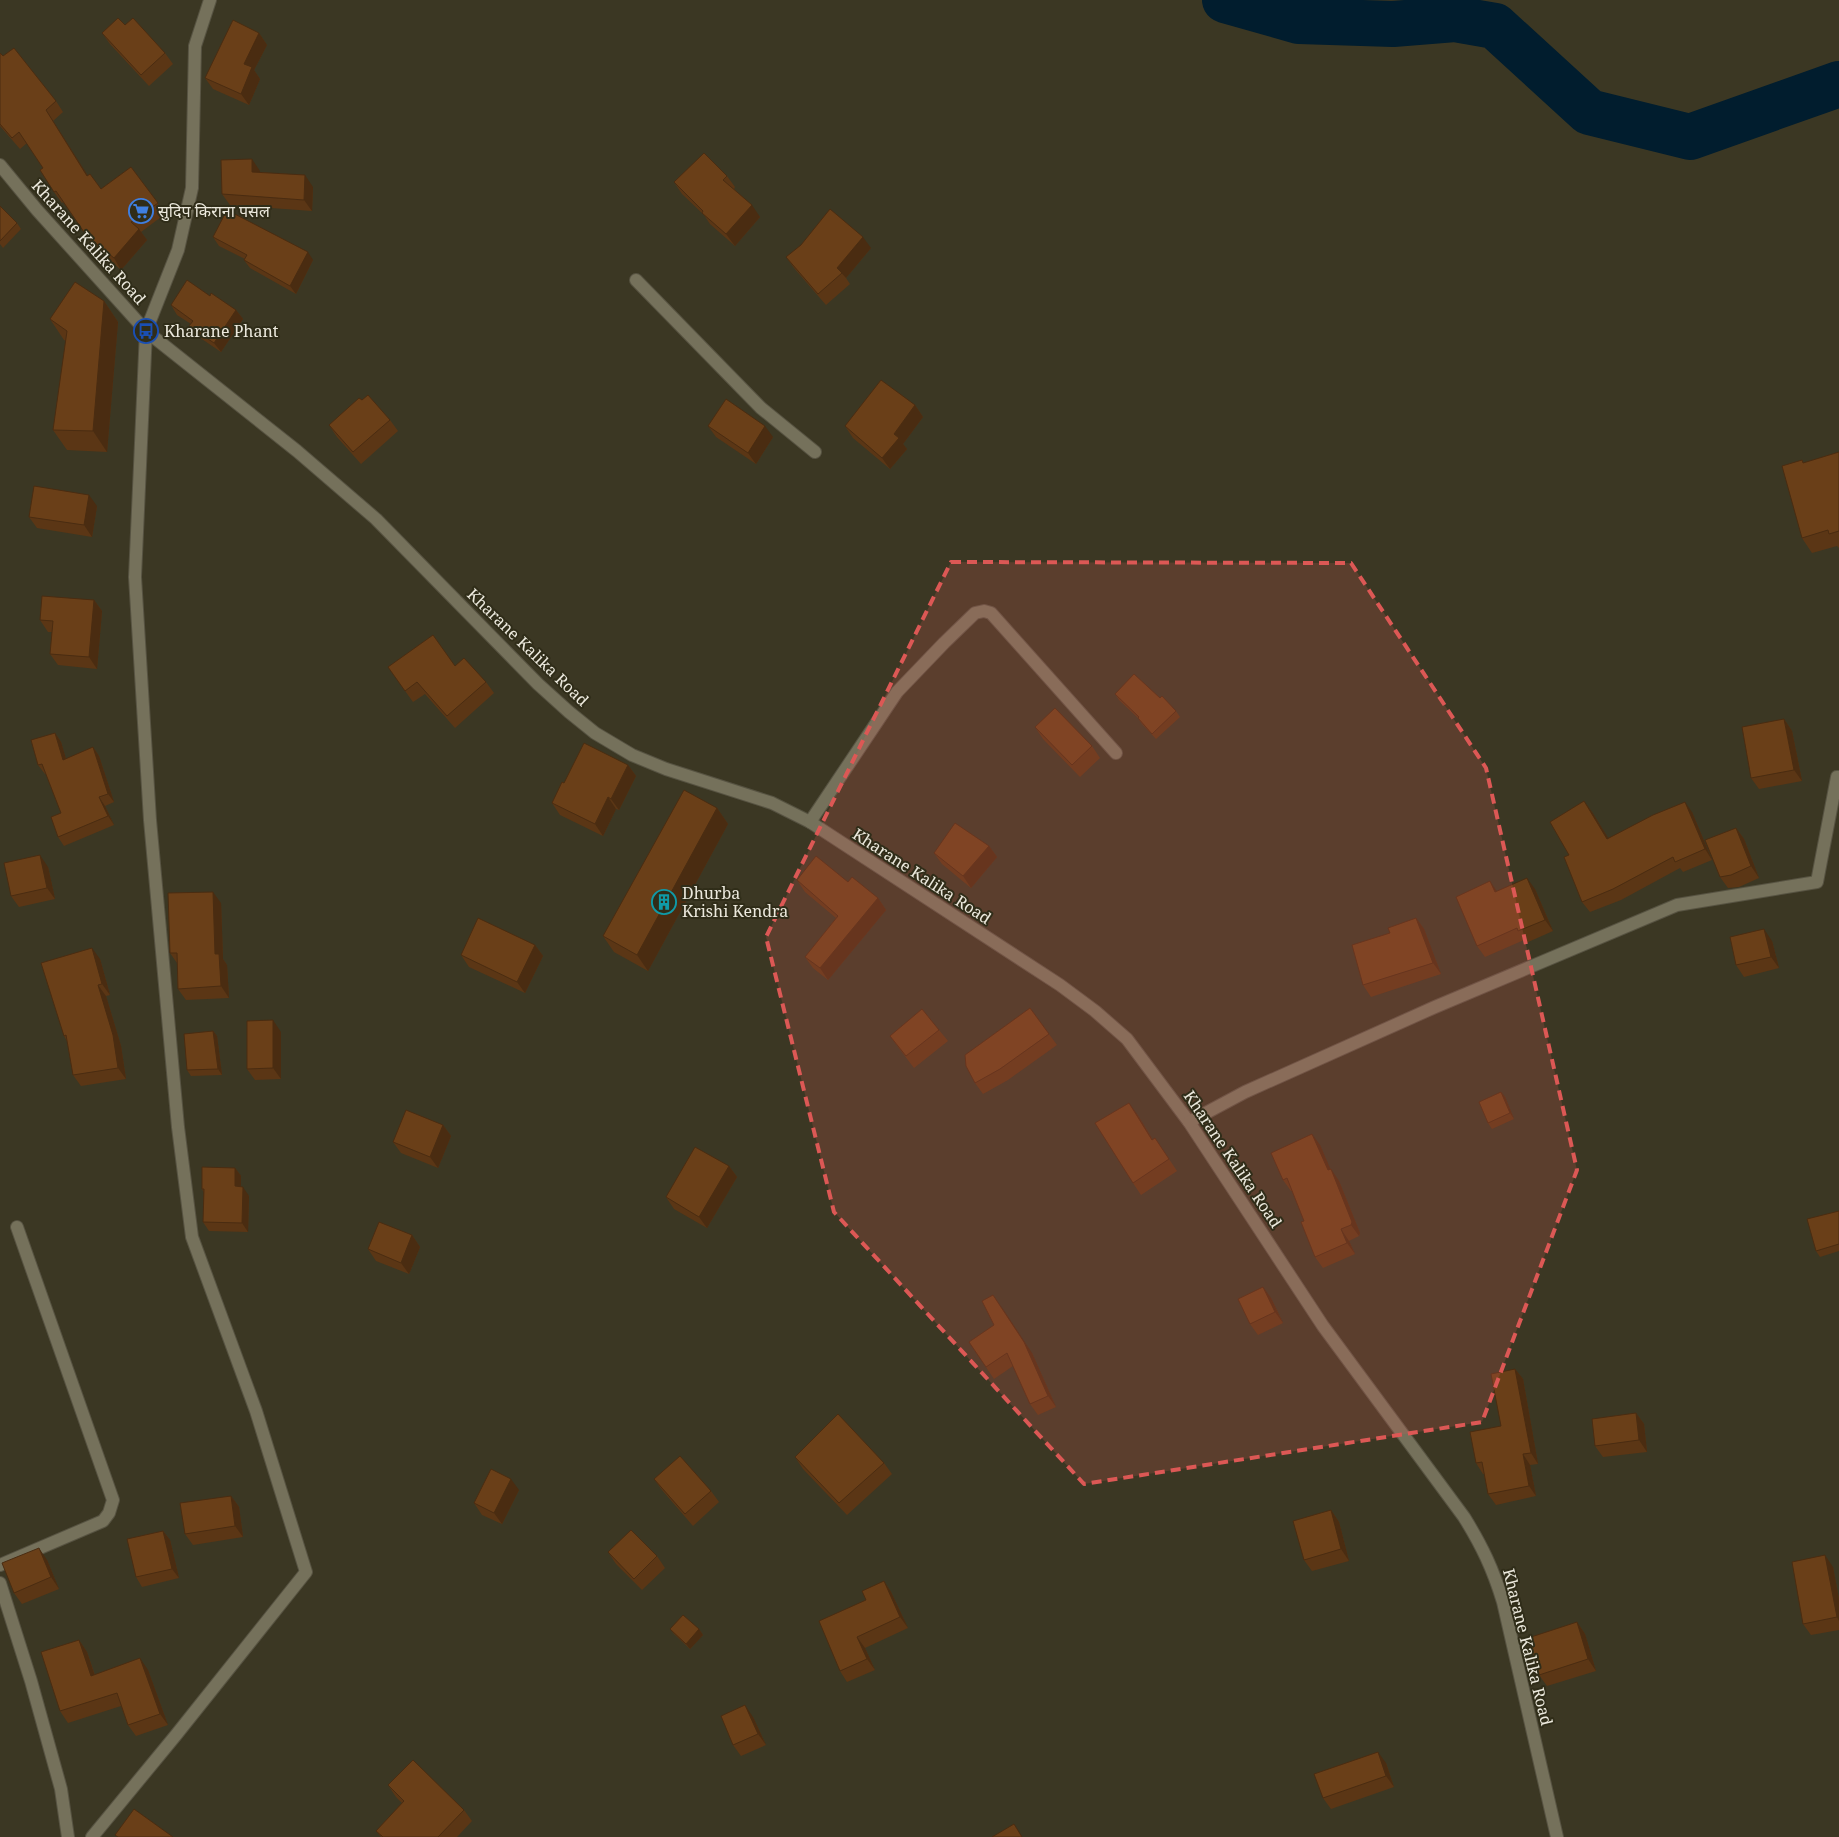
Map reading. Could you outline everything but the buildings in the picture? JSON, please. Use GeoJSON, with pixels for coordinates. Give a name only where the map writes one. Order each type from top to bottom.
{"type":"FeatureCollection","features":[{"type":"Feature","properties":{"kind":"street"},"geometry":{"type":"LineString","coordinates":[[92,1837],[306,1572],[256,1411],[192,1237],[178,1127],[150,820],[135,577],[146,331],[178,250],[192,188],[195,46],[210,0]]}},
{"type":"Feature","properties":{"kind":"street","name":"Kharane Kalika Road"},"geometry":{"type":"LineString","coordinates":[[0,165],[37,210],[146,331],[297,451],[376,519],[538,684],[595,733],[666,769],[772,803],[810,822],[1060,985],[1095,1011],[1127,1039],[1189,1122],[1323,1326],[1464,1517],[1481,1544],[1494,1572],[1502,1602],[1557,1837]]}},
{"type":"Feature","properties":{"kind":"street"},"geometry":{"type":"LineString","coordinates":[[636,280],[761,408],[814,452]]}},
{"type":"Feature","properties":{"kind":"street"},"geometry":{"type":"LineString","coordinates":[[810,822],[898,692],[975,613],[984,611],[991,613],[1116,754]]}},
{"type":"Feature","properties":{"kind":"street"},"geometry":{"type":"LineString","coordinates":[[1189,1122],[1244,1092],[1435,1007],[1676,905],[1817,882],[1837,777],[1839,777]]}},
{"type":"Feature","properties":{"kind":"street"},"geometry":{"type":"LineString","coordinates":[[0,1565],[103,1521],[109,1513],[113,1500],[18,1227]]}},
{"type":"Feature","properties":{"kind":"street"},"geometry":{"type":"LineString","coordinates":[[0,1583],[31,1680],[61,1789],[68,1837]]}},
{"type":"Feature","properties":{"kind":"highlighted area"},"geometry":{"type":"Polygon","coordinates":[[[951,562],[1351,563],[1486,768],[1577,1170],[1482,1422],[1084,1484],[834,1212],[766,937],[951,562]]]}},
{"type":"Feature","properties":{"kind":"waterway"},"geometry":{"type":"LineString","coordinates":[[1225,0],[1299,21],[1393,24],[1455,19],[1495,26],[1589,112],[1690,137],[1839,84]]}},
{"type":"Feature","properties":{"kind":"place","name":"सुदिप किराना पसल"},"geometry":{"type":"Point","coordinates":[141,211]}},
{"type":"Feature","properties":{"kind":"place","name":"Kharane Phant"},"geometry":{"type":"Point","coordinates":[146,331]}},
{"type":"Feature","properties":{"kind":"place","name":"Dhurba Krishi Kendra"},"geometry":{"type":"Point","coordinates":[664,902]}}]}
